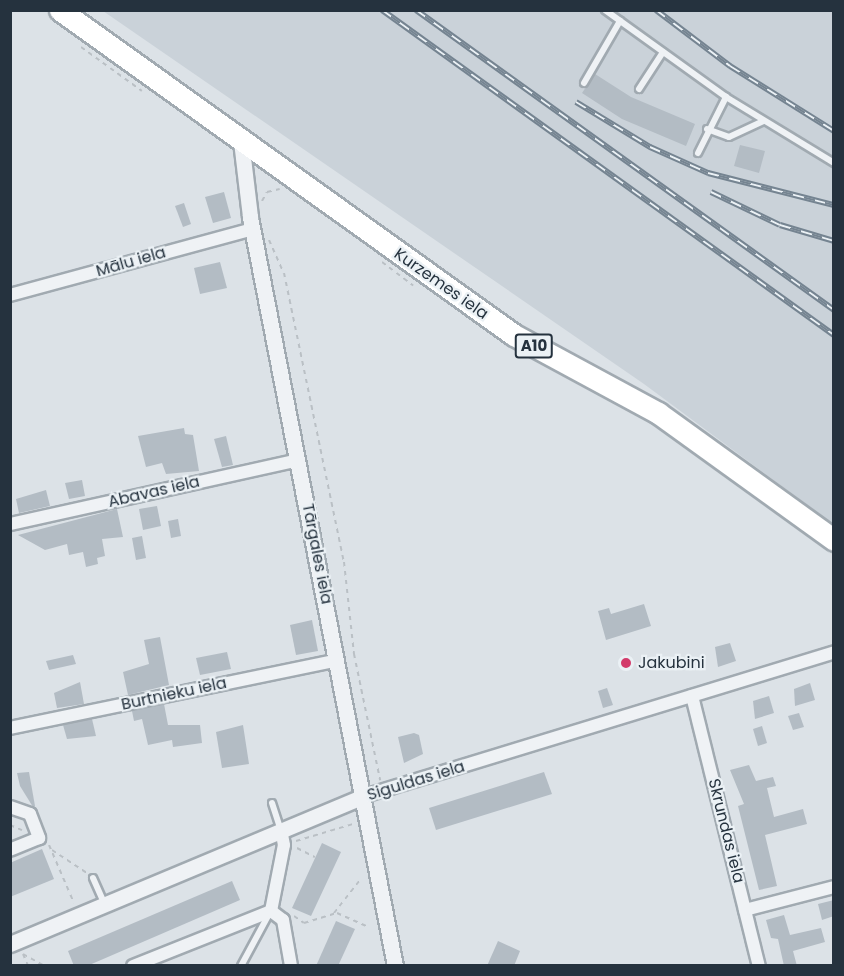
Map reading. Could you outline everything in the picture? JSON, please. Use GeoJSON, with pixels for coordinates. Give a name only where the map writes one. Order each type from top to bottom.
{"type":"FeatureCollection","features":[{"type":"Feature","properties":{"kind":"highway","name":"Kurzemes iela"},"geometry":{"type":"LineString","coordinates":[[60,10],[514,335],[658,414],[834,540]]}},
{"type":"Feature","properties":{"kind":"street","name":"Tārgales iela"},"geometry":{"type":"LineString","coordinates":[[241,141],[298,460],[395,966]]}},
{"type":"Feature","properties":{"kind":"street","name":"Mālu iela"},"geometry":{"type":"LineString","coordinates":[[10,296],[258,230]]}},
{"type":"Feature","properties":{"kind":"street","name":"Abavas iela"},"geometry":{"type":"LineString","coordinates":[[10,524],[298,460]]}},
{"type":"Feature","properties":{"kind":"street","name":"Siguldas iela"},"geometry":{"type":"LineString","coordinates":[[10,944],[361,797],[833,655]]}},
{"type":"Feature","properties":{"kind":"street","name":"Burtnieku iela"},"geometry":{"type":"LineString","coordinates":[[10,728],[337,660]]}},
{"type":"Feature","properties":{"kind":"street","name":"Skrundas iela"},"geometry":{"type":"LineString","coordinates":[[692,696],[759,966]]}},
{"type":"Feature","properties":{"kind":"street"},"geometry":{"type":"LineString","coordinates":[[10,807],[30,814],[39,838],[10,849]]}},
{"type":"Feature","properties":{"kind":"street"},"geometry":{"type":"LineString","coordinates":[[271,910],[284,845],[281,830]]}},
{"type":"Feature","properties":{"kind":"street"},"geometry":{"type":"LineString","coordinates":[[745,910],[834,887]]}},
{"type":"Feature","properties":{"kind":"street"},"geometry":{"type":"LineString","coordinates":[[133,966],[271,910]]}},
{"type":"Feature","properties":{"kind":"street"},"geometry":{"type":"LineString","coordinates":[[271,910],[283,920],[291,966]]}},
{"type":"Feature","properties":{"kind":"lane"},"geometry":{"type":"LineString","coordinates":[[606,10],[726,97],[834,163]]}},
{"type":"Feature","properties":{"kind":"lane"},"geometry":{"type":"LineString","coordinates":[[584,83],[620,21]]}},
{"type":"Feature","properties":{"kind":"lane"},"geometry":{"type":"LineString","coordinates":[[639,89],[663,52]]}},
{"type":"Feature","properties":{"kind":"lane"},"geometry":{"type":"LineString","coordinates":[[698,153],[706,129],[726,97]]}},
{"type":"Feature","properties":{"kind":"lane"},"geometry":{"type":"LineString","coordinates":[[706,129],[729,137],[764,122]]}},
{"type":"Feature","properties":{"kind":"lane"},"geometry":{"type":"LineString","coordinates":[[272,803],[281,830]]}},
{"type":"Feature","properties":{"kind":"lane"},"geometry":{"type":"LineString","coordinates":[[93,878],[105,905]]}},
{"type":"Feature","properties":{"kind":"lane"},"geometry":{"type":"LineString","coordinates":[[242,966],[271,910]]}},
{"type":"Feature","properties":{"kind":"path"},"geometry":{"type":"LineString","coordinates":[[258,230],[284,273],[344,562],[354,654],[382,791]]}},
{"type":"Feature","properties":{"kind":"path"},"geometry":{"type":"LineString","coordinates":[[315,857],[292,844],[349,825]]}},
{"type":"Feature","properties":{"kind":"path"},"geometry":{"type":"LineString","coordinates":[[39,838],[48,840],[80,916]]}},
{"type":"Feature","properties":{"kind":"path"},"geometry":{"type":"LineString","coordinates":[[52,850],[93,878]]}},
{"type":"Feature","properties":{"kind":"path"},"geometry":{"type":"LineString","coordinates":[[289,913],[304,923],[333,914],[360,880]]}},
{"type":"Feature","properties":{"kind":"path"},"geometry":{"type":"LineString","coordinates":[[333,914],[369,927]]}},
{"type":"Feature","properties":{"kind":"path"},"geometry":{"type":"LineString","coordinates":[[28,966],[23,954],[45,966]]}},
{"type":"Feature","properties":{"kind":"shaded area"},"geometry":{"type":"Polygon","coordinates":[[[103,11],[833,11],[833,524],[644,384],[103,11]]]}},
{"type":"Feature","properties":{"kind":"building"},"geometry":{"type":"Polygon","coordinates":[[[595,74],[631,97],[695,124],[686,146],[622,119],[582,93],[595,74]]]}},
{"type":"Feature","properties":{"kind":"building"},"geometry":{"type":"Polygon","coordinates":[[[740,145],[765,151],[759,173],[734,166],[740,145]]]}},
{"type":"Feature","properties":{"kind":"building"},"geometry":{"type":"Polygon","coordinates":[[[224,192],[231,218],[213,223],[205,197],[224,192]]]}},
{"type":"Feature","properties":{"kind":"building"},"geometry":{"type":"Polygon","coordinates":[[[184,203],[191,224],[183,227],[175,206],[184,203]]]}},
{"type":"Feature","properties":{"kind":"building"},"geometry":{"type":"Polygon","coordinates":[[[220,262],[227,288],[200,294],[194,268],[220,262]]]}},
{"type":"Feature","properties":{"kind":"building"},"geometry":{"type":"Polygon","coordinates":[[[184,428],[185,434],[193,435],[199,471],[166,474],[162,463],[146,467],[138,436],[184,428]]]}},
{"type":"Feature","properties":{"kind":"building"},"geometry":{"type":"Polygon","coordinates":[[[226,436],[233,465],[222,467],[214,439],[226,436]]]}},
{"type":"Feature","properties":{"kind":"building"},"geometry":{"type":"Polygon","coordinates":[[[82,480],[85,496],[69,499],[65,483],[82,480]]]}},
{"type":"Feature","properties":{"kind":"building"},"geometry":{"type":"Polygon","coordinates":[[[46,490],[50,506],[19,513],[16,499],[46,490]]]}},
{"type":"Feature","properties":{"kind":"building"},"geometry":{"type":"Polygon","coordinates":[[[157,506],[161,526],[143,530],[139,509],[157,506]]]}},
{"type":"Feature","properties":{"kind":"building"},"geometry":{"type":"Polygon","coordinates":[[[117,509],[123,537],[102,539],[105,556],[97,558],[98,564],[86,567],[83,552],[69,555],[67,544],[45,550],[18,535],[117,509]]]}},
{"type":"Feature","properties":{"kind":"building"},"geometry":{"type":"Polygon","coordinates":[[[178,519],[181,536],[171,538],[168,521],[178,519]]]}},
{"type":"Feature","properties":{"kind":"building"},"geometry":{"type":"Polygon","coordinates":[[[142,536],[146,558],[136,560],[132,538],[142,536]]]}},
{"type":"Feature","properties":{"kind":"building"},"geometry":{"type":"Polygon","coordinates":[[[644,604],[651,626],[606,640],[598,611],[609,608],[611,614],[644,604]]]}},
{"type":"Feature","properties":{"kind":"building"},"geometry":{"type":"Polygon","coordinates":[[[312,620],[318,651],[296,655],[290,625],[312,620]]]}},
{"type":"Feature","properties":{"kind":"building"},"geometry":{"type":"Polygon","coordinates":[[[160,637],[169,685],[128,695],[123,672],[149,664],[144,640],[160,637]]]}},
{"type":"Feature","properties":{"kind":"building"},"geometry":{"type":"Polygon","coordinates":[[[730,643],[736,661],[718,667],[715,647],[730,643]]]}},
{"type":"Feature","properties":{"kind":"building"},"geometry":{"type":"Polygon","coordinates":[[[227,652],[231,669],[200,675],[196,658],[227,652]]]}},
{"type":"Feature","properties":{"kind":"building"},"geometry":{"type":"Polygon","coordinates":[[[73,655],[76,664],[49,670],[46,661],[73,655]]]}},
{"type":"Feature","properties":{"kind":"building"},"geometry":{"type":"Polygon","coordinates":[[[80,682],[84,704],[57,708],[54,693],[80,682]]]}},
{"type":"Feature","properties":{"kind":"building"},"geometry":{"type":"Polygon","coordinates":[[[810,683],[815,700],[795,706],[794,689],[810,683]]]}},
{"type":"Feature","properties":{"kind":"building"},"geometry":{"type":"Polygon","coordinates":[[[607,688],[613,705],[603,708],[598,691],[607,688]]]}},
{"type":"Feature","properties":{"kind":"building"},"geometry":{"type":"Polygon","coordinates":[[[769,696],[774,713],[755,719],[753,701],[769,696]]]}},
{"type":"Feature","properties":{"kind":"building"},"geometry":{"type":"Polygon","coordinates":[[[164,704],[168,725],[200,725],[202,743],[173,747],[172,740],[148,745],[142,719],[134,721],[132,711],[164,704]]]}},
{"type":"Feature","properties":{"kind":"building"},"geometry":{"type":"Polygon","coordinates":[[[799,713],[804,727],[793,730],[788,716],[799,713]]]}},
{"type":"Feature","properties":{"kind":"building"},"geometry":{"type":"Polygon","coordinates":[[[92,719],[96,736],[67,739],[63,725],[92,719]]]}},
{"type":"Feature","properties":{"kind":"building"},"geometry":{"type":"Polygon","coordinates":[[[243,725],[249,764],[222,768],[216,732],[243,725]]]}},
{"type":"Feature","properties":{"kind":"building"},"geometry":{"type":"Polygon","coordinates":[[[762,726],[767,743],[758,746],[753,729],[762,726]]]}},
{"type":"Feature","properties":{"kind":"building"},"geometry":{"type":"Polygon","coordinates":[[[414,733],[419,735],[423,754],[404,763],[398,737],[414,733]]]}},
{"type":"Feature","properties":{"kind":"building"},"geometry":{"type":"Polygon","coordinates":[[[749,765],[756,781],[773,777],[776,786],[767,788],[774,817],[803,809],[807,824],[765,835],[777,886],[759,890],[738,806],[744,804],[730,770],[749,765]]]}},
{"type":"Feature","properties":{"kind":"building"},"geometry":{"type":"Polygon","coordinates":[[[29,772],[35,806],[33,807],[20,786],[17,773],[29,772]]]}},
{"type":"Feature","properties":{"kind":"building"},"geometry":{"type":"Polygon","coordinates":[[[544,772],[552,794],[436,830],[429,808],[544,772]]]}},
{"type":"Feature","properties":{"kind":"building"},"geometry":{"type":"Polygon","coordinates":[[[322,843],[341,852],[311,916],[292,908],[322,843]]]}},
{"type":"Feature","properties":{"kind":"building"},"geometry":{"type":"Polygon","coordinates":[[[42,849],[54,879],[10,897],[10,863],[42,849]]]}},
{"type":"Feature","properties":{"kind":"building"},"geometry":{"type":"Polygon","coordinates":[[[232,881],[240,900],[87,966],[74,966],[68,951],[232,881]]]}},
{"type":"Feature","properties":{"kind":"building"},"geometry":{"type":"Polygon","coordinates":[[[834,900],[834,916],[822,920],[818,904],[834,900]]]}},
{"type":"Feature","properties":{"kind":"building"},"geometry":{"type":"Polygon","coordinates":[[[784,915],[790,935],[821,928],[825,942],[793,951],[797,966],[784,966],[778,939],[771,938],[766,920],[784,915]]]}},
{"type":"Feature","properties":{"kind":"building"},"geometry":{"type":"Polygon","coordinates":[[[336,921],[355,929],[338,966],[316,966],[336,921]]]}},
{"type":"Feature","properties":{"kind":"building"},"geometry":{"type":"Polygon","coordinates":[[[498,941],[520,951],[514,966],[487,966],[498,941]]]}},
{"type":"Feature","properties":{"kind":"railway"},"geometry":{"type":"LineString","coordinates":[[382,10],[834,335]]}},
{"type":"Feature","properties":{"kind":"railway"},"geometry":{"type":"LineString","coordinates":[[416,10],[834,310]]}},
{"type":"Feature","properties":{"kind":"railway"},"geometry":{"type":"LineString","coordinates":[[656,10],[730,66],[834,131]]}},
{"type":"Feature","properties":{"kind":"railway"},"geometry":{"type":"LineString","coordinates":[[576,102],[650,147],[708,173],[834,205]]}},
{"type":"Feature","properties":{"kind":"railway"},"geometry":{"type":"LineString","coordinates":[[711,192],[780,225],[834,241]]}},
{"type":"Feature","properties":{"kind":"place","name":"Jakubini"},"geometry":{"type":"Point","coordinates":[626,663]}}]}
